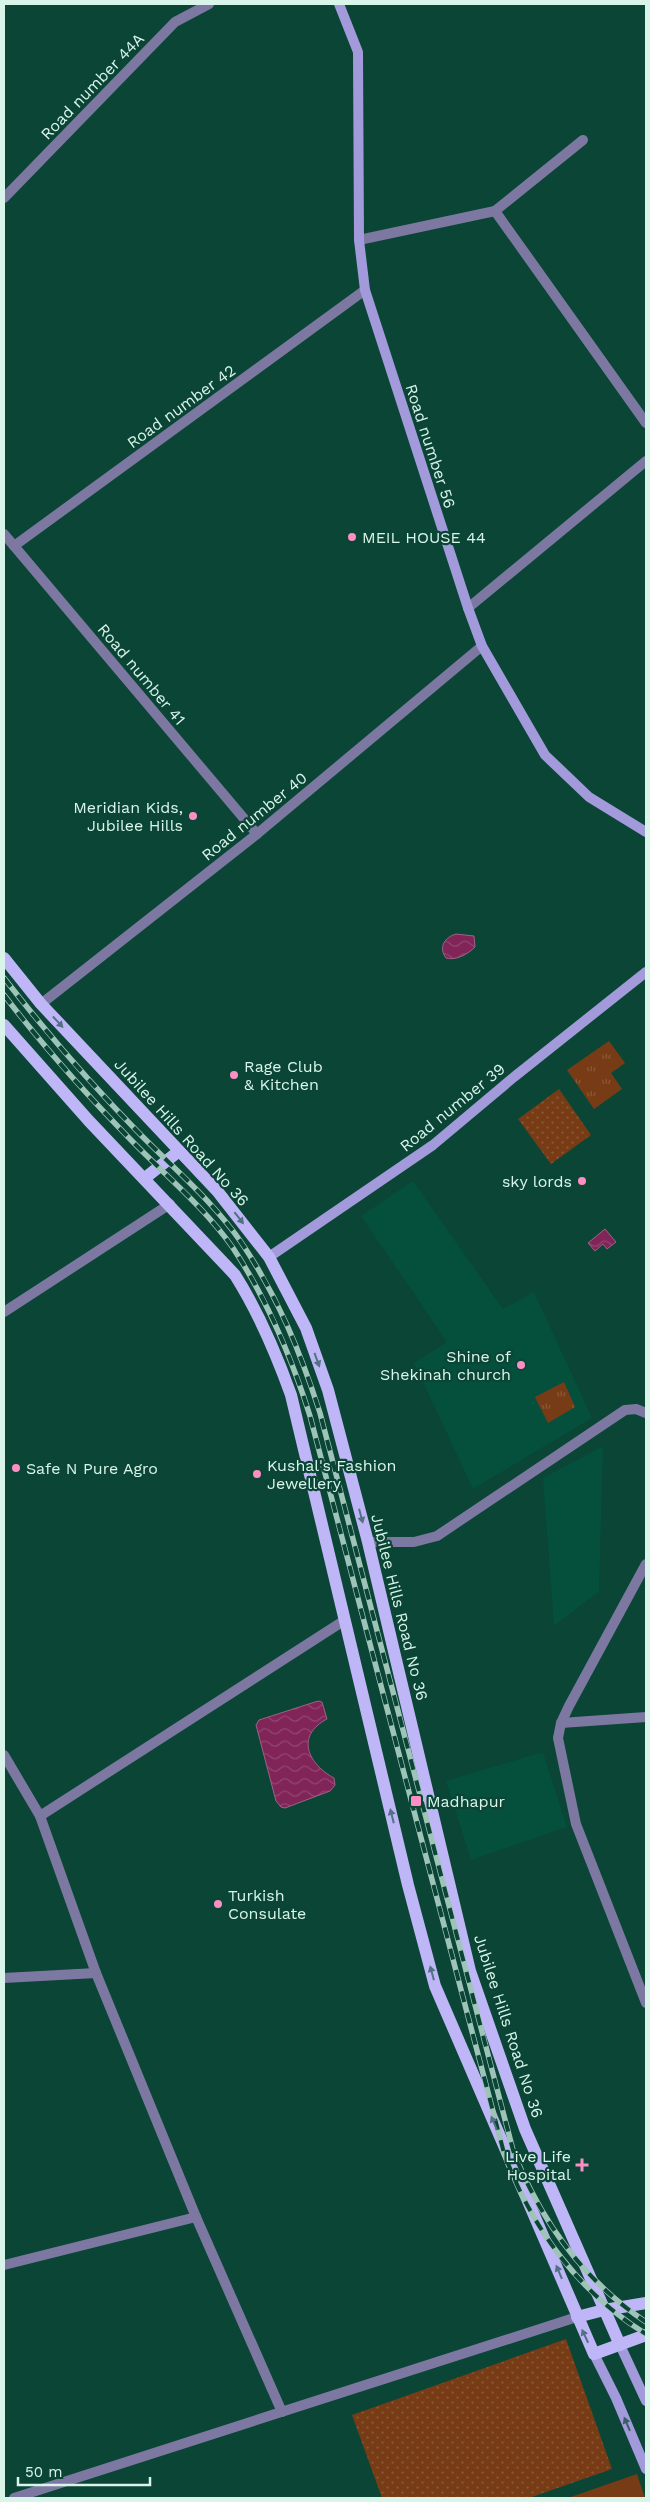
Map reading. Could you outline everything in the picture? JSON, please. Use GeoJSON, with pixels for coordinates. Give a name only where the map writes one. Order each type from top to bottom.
{"type":"FeatureCollection","features":[{"type":"Feature","properties":{"kind":"main road","name":"Jubilee Hills Road No 36"},"geometry":{"type":"LineString","coordinates":[[4,958],[41,1004],[218,1192],[269,1257],[306,1328],[328,1390],[368,1542],[470,1971],[525,2129],[620,2345]]}},
{"type":"Feature","properties":{"kind":"main road"},"geometry":{"type":"LineString","coordinates":[[4,1025],[69,1099],[235,1275],[254,1305],[274,1348],[291,1395],[435,1986],[594,2354],[646,2335]]}},
{"type":"Feature","properties":{"kind":"main road"},"geometry":{"type":"LineString","coordinates":[[145,1178],[179,1150]]}},
{"type":"Feature","properties":{"kind":"main road"},"geometry":{"type":"LineString","coordinates":[[577,2318],[604,2310],[646,2303]]}},
{"type":"Feature","properties":{"kind":"street","name":"Road number 44A"},"geometry":{"type":"LineString","coordinates":[[4,198],[175,22],[209,4]]}},
{"type":"Feature","properties":{"kind":"street","name":"Road number 56"},"geometry":{"type":"LineString","coordinates":[[339,4],[358,52],[359,240],[365,290],[482,646],[544,755],[589,797],[646,832]]}},
{"type":"Feature","properties":{"kind":"street"},"geometry":{"type":"LineString","coordinates":[[359,240],[495,211],[583,140]]}},
{"type":"Feature","properties":{"kind":"street"},"geometry":{"type":"LineString","coordinates":[[495,211],[646,423]]}},
{"type":"Feature","properties":{"kind":"street","name":"Road number 42"},"geometry":{"type":"LineString","coordinates":[[14,546],[365,290]]}},
{"type":"Feature","properties":{"kind":"street"},"geometry":{"type":"LineString","coordinates":[[468,608],[646,461]]}},
{"type":"Feature","properties":{"kind":"street","name":"Road number 41"},"geometry":{"type":"LineString","coordinates":[[4,534],[257,834]]}},
{"type":"Feature","properties":{"kind":"street","name":"Road number 40"},"geometry":{"type":"LineString","coordinates":[[41,1004],[257,834],[482,646]]}},
{"type":"Feature","properties":{"kind":"street","name":"Road number 39"},"geometry":{"type":"LineString","coordinates":[[269,1257],[433,1145],[514,1077],[646,972]]}},
{"type":"Feature","properties":{"kind":"street"},"geometry":{"type":"LineString","coordinates":[[4,1312],[170,1204]]}},
{"type":"Feature","properties":{"kind":"street"},"geometry":{"type":"LineString","coordinates":[[368,1542],[414,1542],[437,1536],[625,1410],[636,1409],[646,1413]]}},
{"type":"Feature","properties":{"kind":"street"},"geometry":{"type":"LineString","coordinates":[[646,1564],[561,1723],[558,1738],[576,1824],[646,2004]]}},
{"type":"Feature","properties":{"kind":"street"},"geometry":{"type":"LineString","coordinates":[[40,1816],[345,1620]]}},
{"type":"Feature","properties":{"kind":"street"},"geometry":{"type":"LineString","coordinates":[[561,1723],[646,1717]]}},
{"type":"Feature","properties":{"kind":"street"},"geometry":{"type":"LineString","coordinates":[[4,1755],[40,1816],[96,1972],[196,2217],[282,2412]]}},
{"type":"Feature","properties":{"kind":"street"},"geometry":{"type":"LineString","coordinates":[[4,1978],[96,1972]]}},
{"type":"Feature","properties":{"kind":"street"},"geometry":{"type":"LineString","coordinates":[[4,2264],[196,2217]]}},
{"type":"Feature","properties":{"kind":"street"},"geometry":{"type":"LineString","coordinates":[[14,2498],[577,2318]]}},
{"type":"Feature","properties":{"kind":"street"},"geometry":{"type":"LineString","coordinates":[[620,2345],[646,2401]]}},
{"type":"Feature","properties":{"kind":"street"},"geometry":{"type":"LineString","coordinates":[[594,2354],[616,2398],[646,2469]]}},
{"type":"Feature","properties":{"kind":"shaded area"},"geometry":{"type":"Polygon","coordinates":[[[413,1181],[503,1309],[534,1292],[592,1418],[473,1489],[414,1363],[447,1342],[361,1216],[413,1181]]]}},
{"type":"Feature","properties":{"kind":"shaded area"},"geometry":{"type":"Polygon","coordinates":[[[603,1446],[599,1591],[554,1626],[543,1478],[603,1446]]]}},
{"type":"Feature","properties":{"kind":"shaded area"},"geometry":{"type":"Polygon","coordinates":[[[543,1752],[567,1827],[471,1860],[446,1781],[543,1752]]]}},
{"type":"Feature","properties":{"kind":"green space"},"geometry":{"type":"Polygon","coordinates":[[[609,1041],[625,1063],[611,1073],[622,1089],[594,1109],[567,1070],[609,1041]]]}},
{"type":"Feature","properties":{"kind":"green space"},"geometry":{"type":"Polygon","coordinates":[[[559,1089],[591,1135],[551,1164],[518,1119],[559,1089]]]}},
{"type":"Feature","properties":{"kind":"green space"},"geometry":{"type":"Polygon","coordinates":[[[564,1382],[575,1407],[548,1423],[535,1397],[564,1382]]]}},
{"type":"Feature","properties":{"kind":"green space"},"geometry":{"type":"Polygon","coordinates":[[[566,2339],[612,2469],[529,2498],[382,2498],[352,2415],[566,2339]]]}},
{"type":"Feature","properties":{"kind":"green space"},"geometry":{"type":"Polygon","coordinates":[[[637,2474],[645,2498],[568,2498],[637,2474]]]}},
{"type":"Feature","properties":{"kind":"water"},"geometry":{"type":"Polygon","coordinates":[[[456,934],[474,936],[475,947],[462,956],[454,959],[446,958],[443,950],[444,943],[449,937],[456,934]]]}},
{"type":"Feature","properties":{"kind":"water"},"geometry":{"type":"Polygon","coordinates":[[[605,1229],[616,1242],[607,1249],[603,1244],[595,1251],[588,1243],[605,1229]]]}},
{"type":"Feature","properties":{"kind":"water"},"geometry":{"type":"Polygon","coordinates":[[[318,1701],[322,1702],[327,1719],[311,1733],[308,1741],[309,1750],[317,1765],[334,1778],[335,1785],[330,1791],[285,1808],[281,1807],[276,1801],[256,1725],[259,1720],[318,1701]]]}},
{"type":"Feature","properties":{"kind":"railway"},"geometry":{"type":"LineString","coordinates":[[4,978],[52,1038],[103,1095],[218,1212],[241,1242],[277,1304],[296,1346],[320,1413],[513,2150],[524,2176],[550,2224],[583,2268],[602,2287],[646,2322]]}},
{"type":"Feature","properties":{"kind":"railway"},"geometry":{"type":"LineString","coordinates":[[4,995],[81,1087],[222,1233],[246,1268],[278,1329],[310,1416],[504,2153],[528,2207],[560,2256],[578,2278],[599,2298],[621,2317],[646,2334]]}},
{"type":"Feature","properties":{"kind":"place","name":"MEIL HOUSE 44"},"geometry":{"type":"Point","coordinates":[352,537]}},
{"type":"Feature","properties":{"kind":"place","name":"Meridian Kids, Jubilee Hills"},"geometry":{"type":"Point","coordinates":[193,816]}},
{"type":"Feature","properties":{"kind":"place","name":"Rage Club & Kitchen"},"geometry":{"type":"Point","coordinates":[234,1075]}},
{"type":"Feature","properties":{"kind":"place","name":"sky lords"},"geometry":{"type":"Point","coordinates":[582,1181]}},
{"type":"Feature","properties":{"kind":"place","name":"Shine of Shekinah church"},"geometry":{"type":"Point","coordinates":[521,1365]}},
{"type":"Feature","properties":{"kind":"place","name":"Safe N Pure Agro"},"geometry":{"type":"Point","coordinates":[16,1468]}},
{"type":"Feature","properties":{"kind":"place","name":"Kushal's Fashion Jewellery"},"geometry":{"type":"Point","coordinates":[257,1474]}},
{"type":"Feature","properties":{"kind":"place","name":"Madhapur"},"geometry":{"type":"Point","coordinates":[416,1801]}},
{"type":"Feature","properties":{"kind":"place","name":"Turkish Consulate"},"geometry":{"type":"Point","coordinates":[218,1904]}},
{"type":"Feature","properties":{"kind":"place","name":"Live Life Hospital"},"geometry":{"type":"Point","coordinates":[582,2165]}}]}
